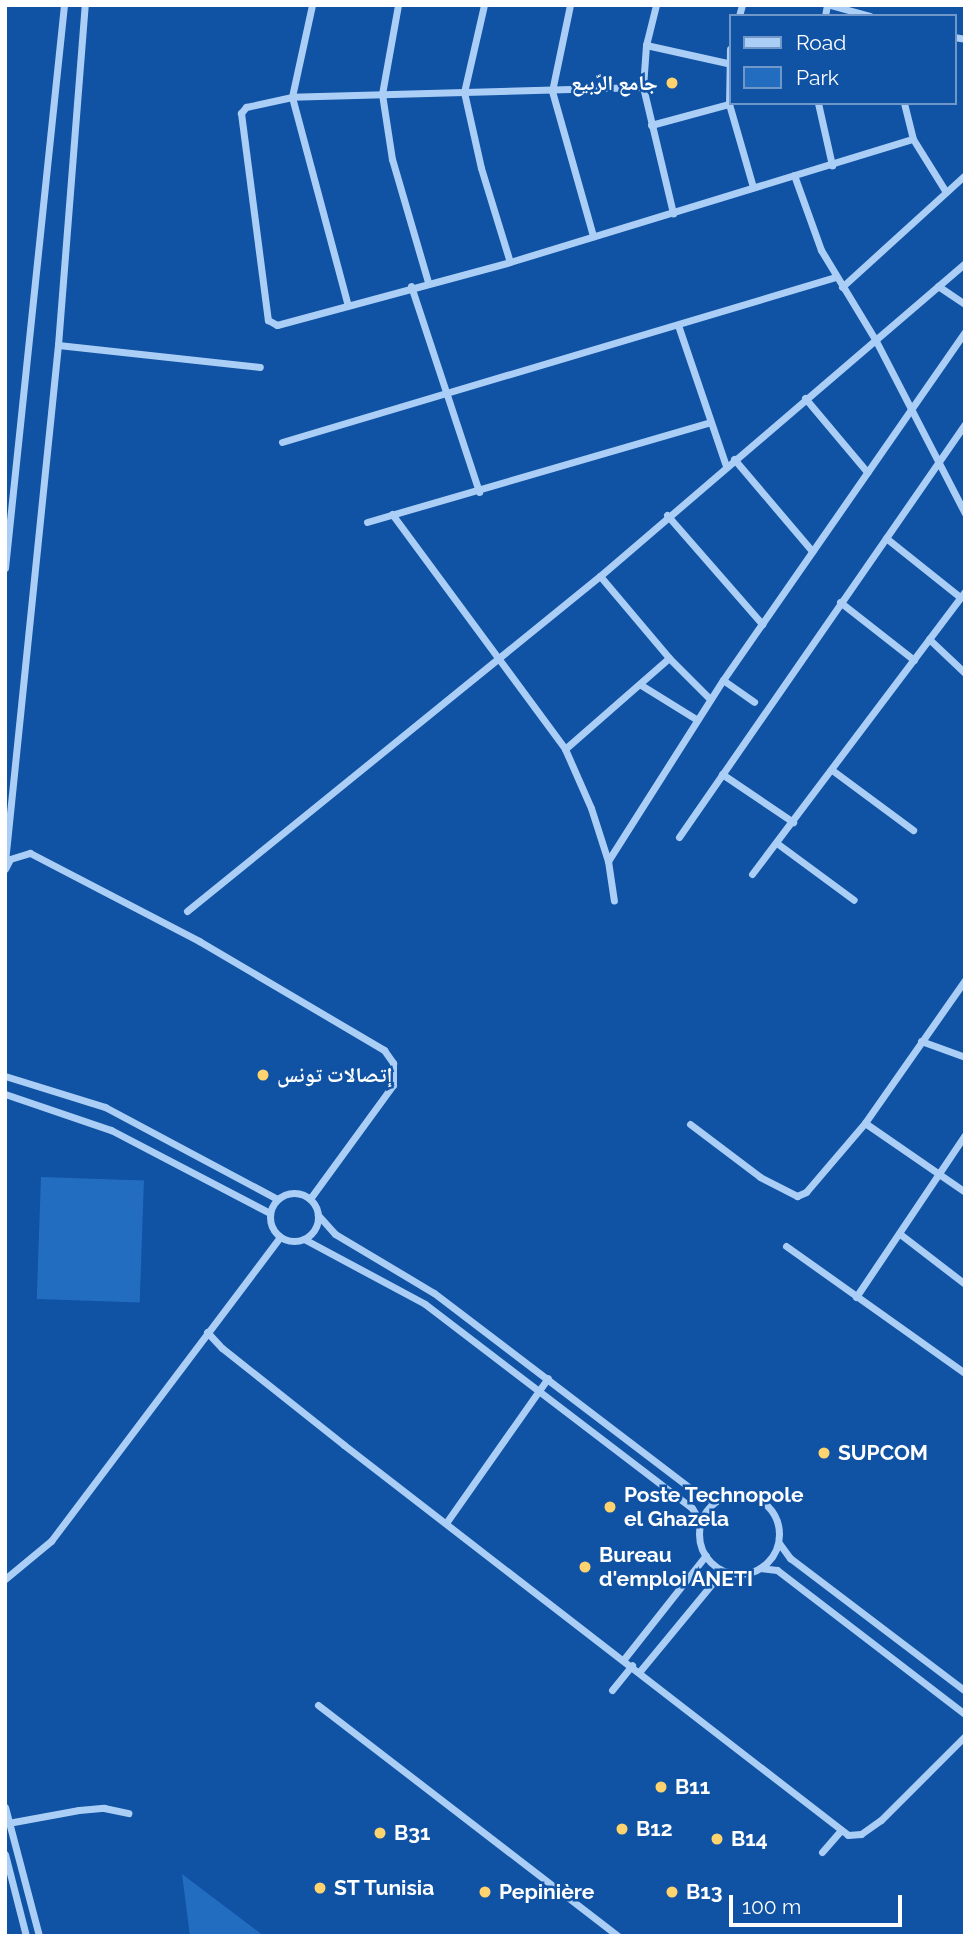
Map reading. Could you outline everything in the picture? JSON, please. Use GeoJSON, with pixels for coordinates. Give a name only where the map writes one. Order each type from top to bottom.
{"type":"FeatureCollection","features":[{"type":"Feature","properties":{"kind":"street"},"geometry":{"type":"LineString","coordinates":[[5,568],[64,5]]}},
{"type":"Feature","properties":{"kind":"street"},"geometry":{"type":"LineString","coordinates":[[5,862],[58,345],[85,5]]}},
{"type":"Feature","properties":{"kind":"street"},"geometry":{"type":"LineString","coordinates":[[312,5],[292,97],[348,306]]}},
{"type":"Feature","properties":{"kind":"street"},"geometry":{"type":"LineString","coordinates":[[398,5],[382,94],[392,159],[428,282]]}},
{"type":"Feature","properties":{"kind":"street"},"geometry":{"type":"LineString","coordinates":[[484,5],[464,92],[481,168],[510,262]]}},
{"type":"Feature","properties":{"kind":"street"},"geometry":{"type":"LineString","coordinates":[[570,5],[552,91],[593,236]]}},
{"type":"Feature","properties":{"kind":"street"},"geometry":{"type":"LineString","coordinates":[[656,5],[646,45],[643,87],[673,213]]}},
{"type":"Feature","properties":{"kind":"street"},"geometry":{"type":"LineString","coordinates":[[829,5],[863,14]]}},
{"type":"Feature","properties":{"kind":"street"},"geometry":{"type":"LineString","coordinates":[[646,45],[727,63]]}},
{"type":"Feature","properties":{"kind":"street"},"geometry":{"type":"LineString","coordinates":[[651,125],[729,104],[729,53]]}},
{"type":"Feature","properties":{"kind":"street"},"geometry":{"type":"LineString","coordinates":[[643,87],[292,97],[246,107],[241,113],[265,314],[277,325],[348,306],[411,286],[510,262],[913,139]]}},
{"type":"Feature","properties":{"kind":"street"},"geometry":{"type":"LineString","coordinates":[[729,105],[753,187]]}},
{"type":"Feature","properties":{"kind":"street"},"geometry":{"type":"LineString","coordinates":[[818,105],[832,165]]}},
{"type":"Feature","properties":{"kind":"street"},"geometry":{"type":"LineString","coordinates":[[904,105],[913,139],[946,192]]}},
{"type":"Feature","properties":{"kind":"street"},"geometry":{"type":"LineString","coordinates":[[794,175],[812,229],[836,278],[876,339],[965,513]]}},
{"type":"Feature","properties":{"kind":"street"},"geometry":{"type":"LineString","coordinates":[[842,287],[965,175]]}},
{"type":"Feature","properties":{"kind":"street"},"geometry":{"type":"LineString","coordinates":[[187,911],[600,576],[667,515],[965,263]]}},
{"type":"Feature","properties":{"kind":"street"},"geometry":{"type":"LineString","coordinates":[[282,442],[679,328],[836,278]]}},
{"type":"Feature","properties":{"kind":"street"},"geometry":{"type":"LineString","coordinates":[[411,286],[479,492]]}},
{"type":"Feature","properties":{"kind":"street"},"geometry":{"type":"LineString","coordinates":[[938,286],[965,304]]}},
{"type":"Feature","properties":{"kind":"street"},"geometry":{"type":"LineString","coordinates":[[679,328],[708,423],[726,466]]}},
{"type":"Feature","properties":{"kind":"street"},"geometry":{"type":"LineString","coordinates":[[608,861],[696,719],[965,332]]}},
{"type":"Feature","properties":{"kind":"street"},"geometry":{"type":"LineString","coordinates":[[58,345],[260,367]]}},
{"type":"Feature","properties":{"kind":"street"},"geometry":{"type":"LineString","coordinates":[[805,398],[866,472]]}},
{"type":"Feature","properties":{"kind":"street"},"geometry":{"type":"LineString","coordinates":[[367,522],[479,492],[708,423]]}},
{"type":"Feature","properties":{"kind":"street"},"geometry":{"type":"LineString","coordinates":[[679,837],[965,424]]}},
{"type":"Feature","properties":{"kind":"street"},"geometry":{"type":"LineString","coordinates":[[734,459],[812,551]]}},
{"type":"Feature","properties":{"kind":"street"},"geometry":{"type":"LineString","coordinates":[[392,514],[565,749],[591,807],[608,861],[614,901]]}},
{"type":"Feature","properties":{"kind":"street"},"geometry":{"type":"LineString","coordinates":[[667,515],[762,624]]}},
{"type":"Feature","properties":{"kind":"street"},"geometry":{"type":"LineString","coordinates":[[752,874],[778,844],[962,594],[886,538]]}},
{"type":"Feature","properties":{"kind":"street"},"geometry":{"type":"LineString","coordinates":[[600,576],[669,658],[710,699]]}},
{"type":"Feature","properties":{"kind":"street"},"geometry":{"type":"LineString","coordinates":[[840,602],[914,660]]}},
{"type":"Feature","properties":{"kind":"street"},"geometry":{"type":"LineString","coordinates":[[929,639],[965,673]]}},
{"type":"Feature","properties":{"kind":"street"},"geometry":{"type":"LineString","coordinates":[[565,749],[669,658]]}},
{"type":"Feature","properties":{"kind":"street"},"geometry":{"type":"LineString","coordinates":[[723,680],[754,702]]}},
{"type":"Feature","properties":{"kind":"street"},"geometry":{"type":"LineString","coordinates":[[641,685],[696,719]]}},
{"type":"Feature","properties":{"kind":"street"},"geometry":{"type":"LineString","coordinates":[[832,771],[913,830]]}},
{"type":"Feature","properties":{"kind":"street"},"geometry":{"type":"LineString","coordinates":[[722,774],[793,822]]}},
{"type":"Feature","properties":{"kind":"street"},"geometry":{"type":"LineString","coordinates":[[778,844],[854,900]]}},
{"type":"Feature","properties":{"kind":"street"},"geometry":{"type":"LineString","coordinates":[[5,869],[10,859],[30,853],[199,941],[384,1050],[393,1063],[393,1085],[310,1199]]}},
{"type":"Feature","properties":{"kind":"street"},"geometry":{"type":"LineString","coordinates":[[690,1124],[760,1177],[797,1195],[806,1192],[865,1123],[965,980]]}},
{"type":"Feature","properties":{"kind":"street"},"geometry":{"type":"LineString","coordinates":[[921,1041],[965,1057]]}},
{"type":"Feature","properties":{"kind":"street"},"geometry":{"type":"LineString","coordinates":[[5,1076],[106,1107],[277,1199]]}},
{"type":"Feature","properties":{"kind":"street"},"geometry":{"type":"LineString","coordinates":[[5,1094],[111,1130],[270,1213],[280,1237]]}},
{"type":"Feature","properties":{"kind":"street"},"geometry":{"type":"LineString","coordinates":[[865,1123],[965,1192]]}},
{"type":"Feature","properties":{"kind":"street"},"geometry":{"type":"LineString","coordinates":[[856,1297],[965,1135]]}},
{"type":"Feature","properties":{"kind":"street"},"geometry":{"type":"LineString","coordinates":[[270,1213],[277,1199],[293,1192],[310,1199],[318,1215],[335,1234],[434,1293],[700,1496],[716,1501]]}},
{"type":"Feature","properties":{"kind":"street"},"geometry":{"type":"LineString","coordinates":[[304,1239],[312,1233],[318,1215]]}},
{"type":"Feature","properties":{"kind":"street"},"geometry":{"type":"LineString","coordinates":[[900,1234],[965,1284]]}},
{"type":"Feature","properties":{"kind":"street"},"geometry":{"type":"LineString","coordinates":[[280,1237],[304,1239],[425,1304],[691,1508],[701,1522]]}},
{"type":"Feature","properties":{"kind":"street"},"geometry":{"type":"LineString","coordinates":[[5,1579],[51,1541],[280,1237]]}},
{"type":"Feature","properties":{"kind":"street"},"geometry":{"type":"LineString","coordinates":[[786,1246],[965,1373]]}},
{"type":"Feature","properties":{"kind":"street"},"geometry":{"type":"LineString","coordinates":[[207,1332],[222,1349],[853,1836],[869,1830],[965,1736]]}},
{"type":"Feature","properties":{"kind":"street"},"geometry":{"type":"LineString","coordinates":[[446,1523],[548,1378]]}},
{"type":"Feature","properties":{"kind":"street"},"geometry":{"type":"LineString","coordinates":[[728,1572],[715,1567],[706,1555],[701,1522],[704,1510],[716,1501],[742,1495],[761,1501],[773,1514],[779,1543],[790,1558],[965,1691]]}},
{"type":"Feature","properties":{"kind":"street"},"geometry":{"type":"LineString","coordinates":[[760,1568],[773,1558],[779,1543]]}},
{"type":"Feature","properties":{"kind":"street"},"geometry":{"type":"LineString","coordinates":[[624,1659],[706,1555]]}},
{"type":"Feature","properties":{"kind":"street"},"geometry":{"type":"LineString","coordinates":[[640,1671],[715,1580],[728,1572],[760,1568],[777,1570],[965,1714]]}},
{"type":"Feature","properties":{"kind":"street"},"geometry":{"type":"LineString","coordinates":[[5,1573],[16,1570]]}},
{"type":"Feature","properties":{"kind":"street"},"geometry":{"type":"LineString","coordinates":[[612,1690],[632,1665]]}},
{"type":"Feature","properties":{"kind":"street"},"geometry":{"type":"LineString","coordinates":[[318,1706],[618,1936]]}},
{"type":"Feature","properties":{"kind":"street"},"geometry":{"type":"LineString","coordinates":[[5,1807],[7,1823],[40,1936]]}},
{"type":"Feature","properties":{"kind":"street"},"geometry":{"type":"LineString","coordinates":[[7,1823],[79,1810],[128,1813]]}},
{"type":"Feature","properties":{"kind":"street"},"geometry":{"type":"LineString","coordinates":[[822,1852],[841,1829]]}},
{"type":"Feature","properties":{"kind":"street"},"geometry":{"type":"LineString","coordinates":[[5,1854],[26,1936]]}},
{"type":"Feature","properties":{"kind":"street"},"geometry":{"type":"LineString","coordinates":[[15,1889],[27,1886]]}},
{"type":"Feature","properties":{"kind":"green space"},"geometry":{"type":"Polygon","coordinates":[[[41,1177],[144,1181],[140,1303],[37,1299],[41,1177]]]}},
{"type":"Feature","properties":{"kind":"green space"},"geometry":{"type":"Polygon","coordinates":[[[182,1874],[264,1936],[190,1936],[182,1874]]]}},
{"type":"Feature","properties":{"kind":"place","name":"جامع الرّبيع"},"geometry":{"type":"Point","coordinates":[672,83]}},
{"type":"Feature","properties":{"kind":"place","name":"إتصالات تونس"},"geometry":{"type":"Point","coordinates":[263,1075]}},
{"type":"Feature","properties":{"kind":"place","name":"SUPCOM"},"geometry":{"type":"Point","coordinates":[824,1453]}},
{"type":"Feature","properties":{"kind":"place","name":"Poste Technopole el Ghazela"},"geometry":{"type":"Point","coordinates":[610,1507]}},
{"type":"Feature","properties":{"kind":"place","name":"Bureau d'emploi ANETI"},"geometry":{"type":"Point","coordinates":[585,1567]}},
{"type":"Feature","properties":{"kind":"place","name":"B11"},"geometry":{"type":"Point","coordinates":[661,1787]}},
{"type":"Feature","properties":{"kind":"place","name":"B12"},"geometry":{"type":"Point","coordinates":[622,1829]}},
{"type":"Feature","properties":{"kind":"place","name":"B31"},"geometry":{"type":"Point","coordinates":[380,1833]}},
{"type":"Feature","properties":{"kind":"place","name":"B14"},"geometry":{"type":"Point","coordinates":[717,1839]}},
{"type":"Feature","properties":{"kind":"place","name":"ST Tunisia"},"geometry":{"type":"Point","coordinates":[320,1888]}},
{"type":"Feature","properties":{"kind":"place","name":"Pepinière"},"geometry":{"type":"Point","coordinates":[485,1892]}},
{"type":"Feature","properties":{"kind":"place","name":"B13"},"geometry":{"type":"Point","coordinates":[672,1892]}}]}
